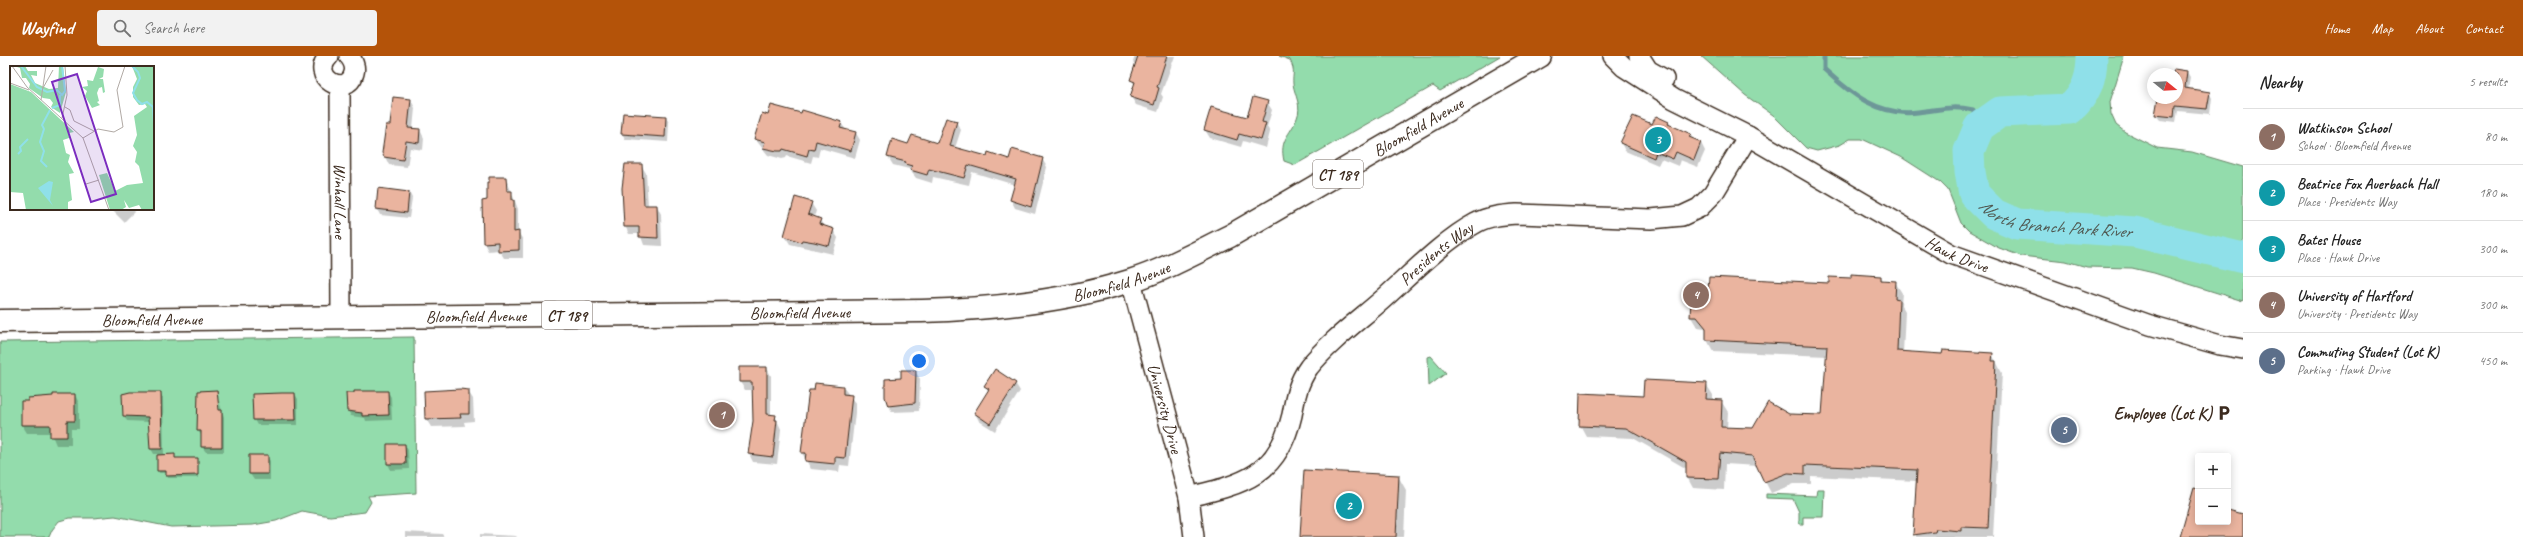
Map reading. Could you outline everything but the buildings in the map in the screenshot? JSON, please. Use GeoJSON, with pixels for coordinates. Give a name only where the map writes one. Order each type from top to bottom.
{"type":"FeatureCollection","features":[{"type":"Feature","properties":{"kind":"main road","name":"Bloomfield Avenue"},"geometry":{"type":"LineString","coordinates":[[0,321],[942,311],[1052,299],[1131,281],[1182,260],[1245,228],[1540,56]]}},
{"type":"Feature","properties":{"kind":"street"},"geometry":{"type":"LineString","coordinates":[[329,56],[324,64],[324,74],[330,82],[340,85],[349,82],[354,74],[354,65],[349,56]]}},
{"type":"Feature","properties":{"kind":"street","name":"Hawk Drive"},"geometry":{"type":"LineString","coordinates":[[1613,56],[1624,67],[1674,99],[1693,107],[1748,136],[1951,254],[2150,325],[2220,345],[2243,349]]}},
{"type":"Feature","properties":{"kind":"street","name":"Hawk Drive"},"geometry":{"type":"LineString","coordinates":[[1639,56],[1648,70],[1680,88],[1693,107]]}},
{"type":"Feature","properties":{"kind":"street","name":"Winhall Lane"},"geometry":{"type":"LineString","coordinates":[[340,85],[341,318]]}},
{"type":"Feature","properties":{"kind":"street","name":"Presidents Way"},"geometry":{"type":"LineString","coordinates":[[1189,497],[1240,484],[1268,464],[1283,445],[1295,395],[1308,368],[1412,273],[1475,223],[1502,215],[1517,214],[1651,220],[1682,216],[1699,208],[1713,194],[1748,136]]}},
{"type":"Feature","properties":{"kind":"street","name":"University Drive"},"geometry":{"type":"LineString","coordinates":[[1131,281],[1189,497],[1194,537]]}},
{"type":"Feature","properties":{"kind":"green space"},"geometry":{"type":"Polygon","coordinates":[[[1279,56],[1500,56],[1440,91],[1433,86],[1295,165],[1284,161],[1283,148],[1284,142],[1297,118],[1299,109],[1293,84],[1292,64],[1290,60],[1279,56]]]}},
{"type":"Feature","properties":{"kind":"green space"},"geometry":{"type":"Polygon","coordinates":[[[1701,56],[2124,56],[2110,102],[2111,114],[2116,125],[2125,132],[2157,148],[2192,152],[2243,167],[2243,301],[2154,273],[2132,268],[2087,267],[2066,261],[2021,256],[1999,248],[1969,231],[1961,223],[1948,190],[1940,182],[1901,157],[1862,139],[1850,139],[1840,145],[1817,151],[1806,148],[1773,115],[1745,95],[1701,56]]]}},
{"type":"Feature","properties":{"kind":"green space"},"geometry":{"type":"Polygon","coordinates":[[[414,337],[416,493],[368,496],[371,502],[365,512],[330,516],[302,511],[276,521],[253,525],[171,527],[115,516],[70,518],[59,521],[49,537],[0,537],[0,342],[414,337]]]}},
{"type":"Feature","properties":{"kind":"green space"},"geometry":{"type":"Polygon","coordinates":[[[1431,356],[1446,373],[1429,386],[1428,357],[1431,356]]]}},
{"type":"Feature","properties":{"kind":"green space"},"geometry":{"type":"Polygon","coordinates":[[[1817,489],[1824,489],[1823,517],[1803,517],[1803,524],[1799,524],[1799,512],[1793,499],[1766,498],[1766,494],[1816,496],[1817,489]]]}},
{"type":"Feature","properties":{"kind":"waterway"},"geometry":{"type":"LineString","coordinates":[[1824,56],[1824,69],[1844,87],[1878,107],[1904,113],[1951,108],[1973,110],[1979,127]]}},
{"type":"Feature","properties":{"kind":"waterway","name":"North Branch Park River"},"geometry":{"type":"LineString","coordinates":[[2092,56],[2091,71],[2087,85],[2076,103],[2070,109],[2000,112],[1979,127],[1969,151],[1970,172],[1974,194],[1994,214],[2017,224],[2135,232],[2243,258]]}},
{"type":"Feature","properties":{"kind":"place","name":"Bates House"},"geometry":{"type":"Point","coordinates":[1658,140]}},
{"type":"Feature","properties":{"kind":"place","name":"University of Hartford"},"geometry":{"type":"Point","coordinates":[1696,295]}},
{"type":"Feature","properties":{"kind":"place","name":"Employee (Lot K)"},"geometry":{"type":"Point","coordinates":[2224,413]}},
{"type":"Feature","properties":{"kind":"place","name":"Watkinson School"},"geometry":{"type":"Point","coordinates":[722,415]}},
{"type":"Feature","properties":{"kind":"place","name":"Commuting Student (Lot K)"},"geometry":{"type":"Point","coordinates":[2064,430]}},
{"type":"Feature","properties":{"kind":"place","name":"Beatrice Fox Auerbach Hall"},"geometry":{"type":"Point","coordinates":[1349,506]}}]}
